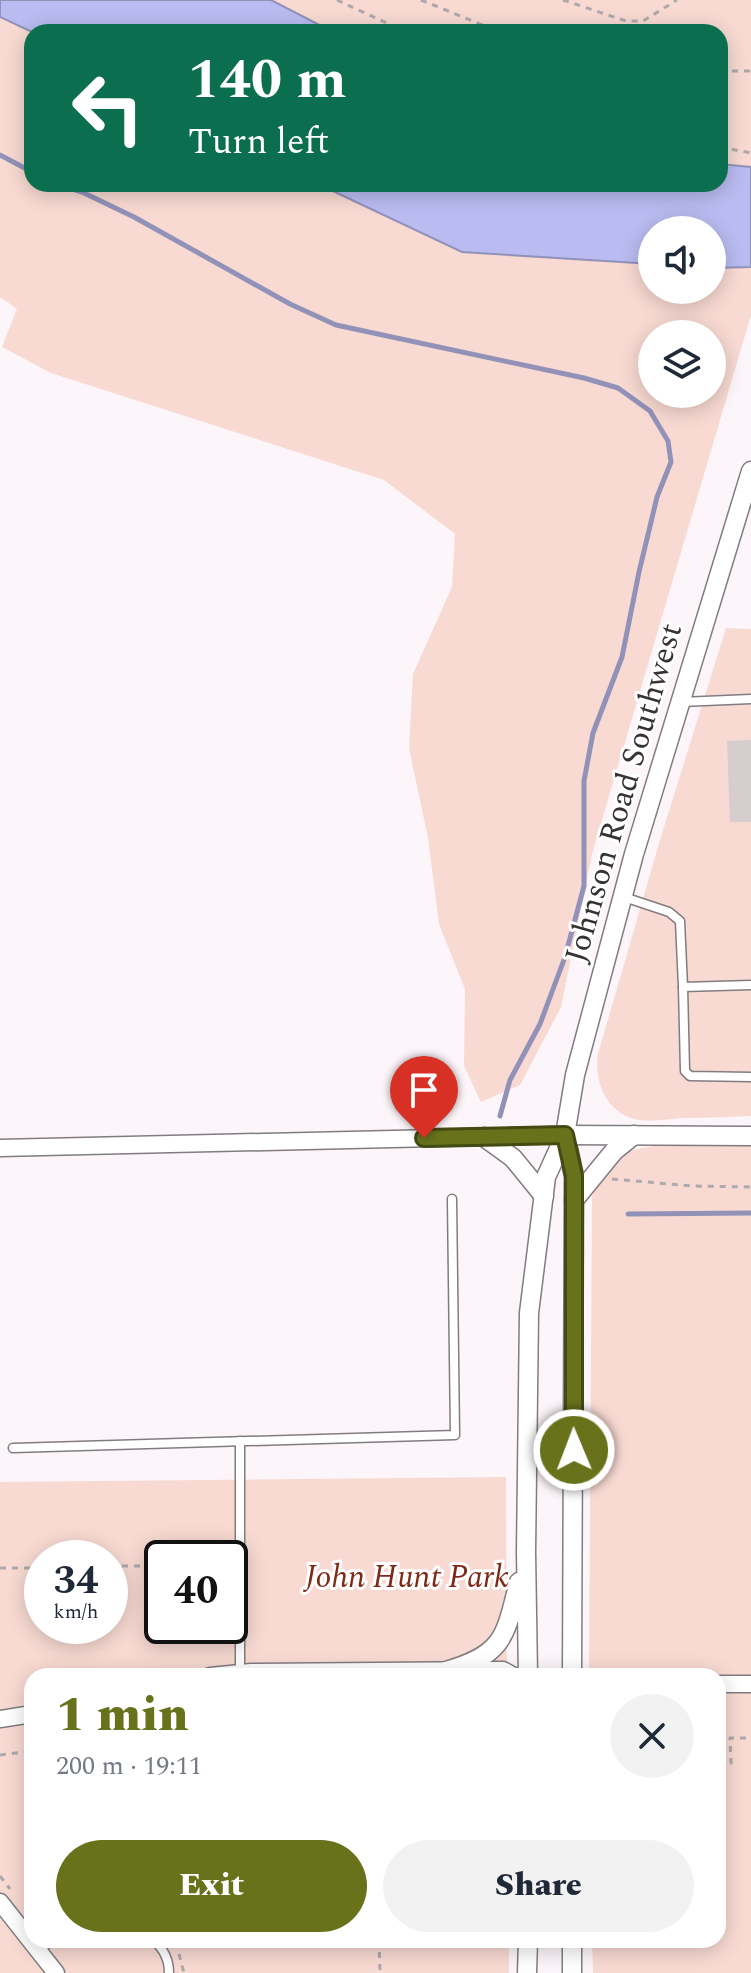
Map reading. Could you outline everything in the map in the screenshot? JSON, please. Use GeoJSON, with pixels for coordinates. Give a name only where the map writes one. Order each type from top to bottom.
{"type":"FeatureCollection","features":[{"type":"Feature","properties":{"kind":"street","name":"Johnson Road Southwest"},"geometry":{"type":"LineString","coordinates":[[565,1135],[575,1075],[622,896],[681,702],[744,518],[751,471]]}},
{"type":"Feature","properties":{"kind":"street"},"geometry":{"type":"LineString","coordinates":[[528,1668],[529,1313],[546,1177],[565,1135]]}},
{"type":"Feature","properties":{"kind":"street"},"geometry":{"type":"LineString","coordinates":[[565,1135],[574,1176],[572,1668]]}},
{"type":"Feature","properties":{"kind":"street"},"geometry":{"type":"LineString","coordinates":[[0,1148],[565,1135],[751,1136]]}},
{"type":"Feature","properties":{"kind":"street"},"geometry":{"type":"LineString","coordinates":[[574,1200],[614,1151],[634,1135]]}},
{"type":"Feature","properties":{"kind":"street"},"geometry":{"type":"LineString","coordinates":[[484,1137],[513,1158],[544,1196]]}},
{"type":"Feature","properties":{"kind":"street"},"geometry":{"type":"LineString","coordinates":[[456,1668],[490,1651],[501,1639],[511,1620],[526,1552]]}},
{"type":"Feature","properties":{"kind":"street"},"geometry":{"type":"LineString","coordinates":[[726,1684],[751,1684]]}},
{"type":"Feature","properties":{"kind":"street"},"geometry":{"type":"LineString","coordinates":[[0,1719],[24,1715]]}},
{"type":"Feature","properties":{"kind":"street"},"geometry":{"type":"LineString","coordinates":[[0,1902],[24,1925]]}},
{"type":"Feature","properties":{"kind":"street"},"geometry":{"type":"LineString","coordinates":[[46,1948],[56,1973]]}},
{"type":"Feature","properties":{"kind":"street"},"geometry":{"type":"LineString","coordinates":[[527,1973],[528,1948]]}},
{"type":"Feature","properties":{"kind":"street"},"geometry":{"type":"LineString","coordinates":[[572,1948],[572,1973]]}},
{"type":"Feature","properties":{"kind":"lane"},"geometry":{"type":"LineString","coordinates":[[681,702],[751,699]]}},
{"type":"Feature","properties":{"kind":"lane"},"geometry":{"type":"LineString","coordinates":[[622,896],[669,912],[680,921],[685,1071],[690,1076],[751,1077]]}},
{"type":"Feature","properties":{"kind":"lane"},"geometry":{"type":"LineString","coordinates":[[683,987],[751,985]]}},
{"type":"Feature","properties":{"kind":"lane"},"geometry":{"type":"LineString","coordinates":[[13,1448],[455,1435],[452,1199]]}},
{"type":"Feature","properties":{"kind":"lane"},"geometry":{"type":"LineString","coordinates":[[240,1441],[240,1668]]}},
{"type":"Feature","properties":{"kind":"lane"},"geometry":{"type":"LineString","coordinates":[[161,1948],[169,1963],[169,1973]]}},
{"type":"Feature","properties":{"kind":"path"},"geometry":{"type":"LineString","coordinates":[[337,0],[389,24]]}},
{"type":"Feature","properties":{"kind":"path"},"geometry":{"type":"LineString","coordinates":[[421,0],[480,24]]}},
{"type":"Feature","properties":{"kind":"path"},"geometry":{"type":"LineString","coordinates":[[563,0],[626,21],[643,21],[677,0]]}},
{"type":"Feature","properties":{"kind":"path"},"geometry":{"type":"LineString","coordinates":[[728,71],[751,71]]}},
{"type":"Feature","properties":{"kind":"path"},"geometry":{"type":"LineString","coordinates":[[728,149],[751,153]]}},
{"type":"Feature","properties":{"kind":"path"},"geometry":{"type":"LineString","coordinates":[[608,1179],[751,1187]]}},
{"type":"Feature","properties":{"kind":"path"},"geometry":{"type":"LineString","coordinates":[[0,1568],[24,1568]]}},
{"type":"Feature","properties":{"kind":"path"},"geometry":{"type":"LineString","coordinates":[[726,1763],[731,1763],[730,1738],[751,1738]]}},
{"type":"Feature","properties":{"kind":"path"},"geometry":{"type":"LineString","coordinates":[[0,1755],[24,1752]]}},
{"type":"Feature","properties":{"kind":"path"},"geometry":{"type":"LineString","coordinates":[[379,1948],[380,1973]]}},
{"type":"Feature","properties":{"kind":"green space"},"geometry":{"type":"Polygon","coordinates":[[[271,0],[751,0],[751,167],[728,165],[728,24],[318,24],[271,0]]]}},
{"type":"Feature","properties":{"kind":"green space"},"geometry":{"type":"Polygon","coordinates":[[[0,17],[24,28],[24,192],[335,192],[462,252],[638,263],[638,304],[726,304],[726,268],[751,267],[751,315],[726,400],[726,320],[638,320],[638,408],[724,408],[592,854],[561,1007],[520,1085],[481,1102],[464,1066],[465,989],[439,924],[428,838],[409,748],[413,674],[452,587],[455,534],[384,480],[51,373],[2,347],[17,309],[0,297],[0,17]]]}},
{"type":"Feature","properties":{"kind":"green space"},"geometry":{"type":"Polygon","coordinates":[[[726,628],[751,629],[751,1116],[639,1120],[619,1111],[605,1096],[598,1076],[598,1054],[726,628]]]}},
{"type":"Feature","properties":{"kind":"green space","name":"John Hunt Park"},"geometry":{"type":"Polygon","coordinates":[[[751,1143],[751,1973],[593,1973],[592,1948],[726,1948],[726,1668],[589,1668],[592,1197],[607,1168],[616,1159],[637,1149],[751,1143]]]}},
{"type":"Feature","properties":{"kind":"green space","name":"John Hunt Park"},"geometry":{"type":"Polygon","coordinates":[[[506,1477],[507,1668],[24,1668],[24,1948],[509,1948],[509,1973],[0,1973],[0,1482],[506,1477]]]}},
{"type":"Feature","properties":{"kind":"water"},"geometry":{"type":"Polygon","coordinates":[[[0,0],[271,0],[318,24],[24,24],[24,28],[0,17],[0,0]]]}},
{"type":"Feature","properties":{"kind":"water"},"geometry":{"type":"Polygon","coordinates":[[[728,165],[751,167],[751,267],[726,268],[726,216],[638,216],[638,263],[462,252],[335,192],[728,192],[728,165]]]}},
{"type":"Feature","properties":{"kind":"building"},"geometry":{"type":"Polygon","coordinates":[[[751,740],[751,822],[730,822],[727,741],[751,740]]]}},
{"type":"Feature","properties":{"kind":"waterway"},"geometry":{"type":"LineString","coordinates":[[0,155],[24,168]]}},
{"type":"Feature","properties":{"kind":"waterway"},"geometry":{"type":"LineString","coordinates":[[82,192],[134,217],[290,304],[336,325],[618,388],[650,411],[668,441],[671,462],[657,497],[622,657],[593,733],[584,781],[584,886],[565,957],[540,1024],[510,1080],[500,1116]]}},
{"type":"Feature","properties":{"kind":"waterway"},"geometry":{"type":"LineString","coordinates":[[628,1214],[751,1213]]}},
{"type":"Feature","properties":{"kind":"route"},"geometry":{"type":"LineString","coordinates":[[424,1138],[565,1135],[574,1176],[574,1450]]}}]}
